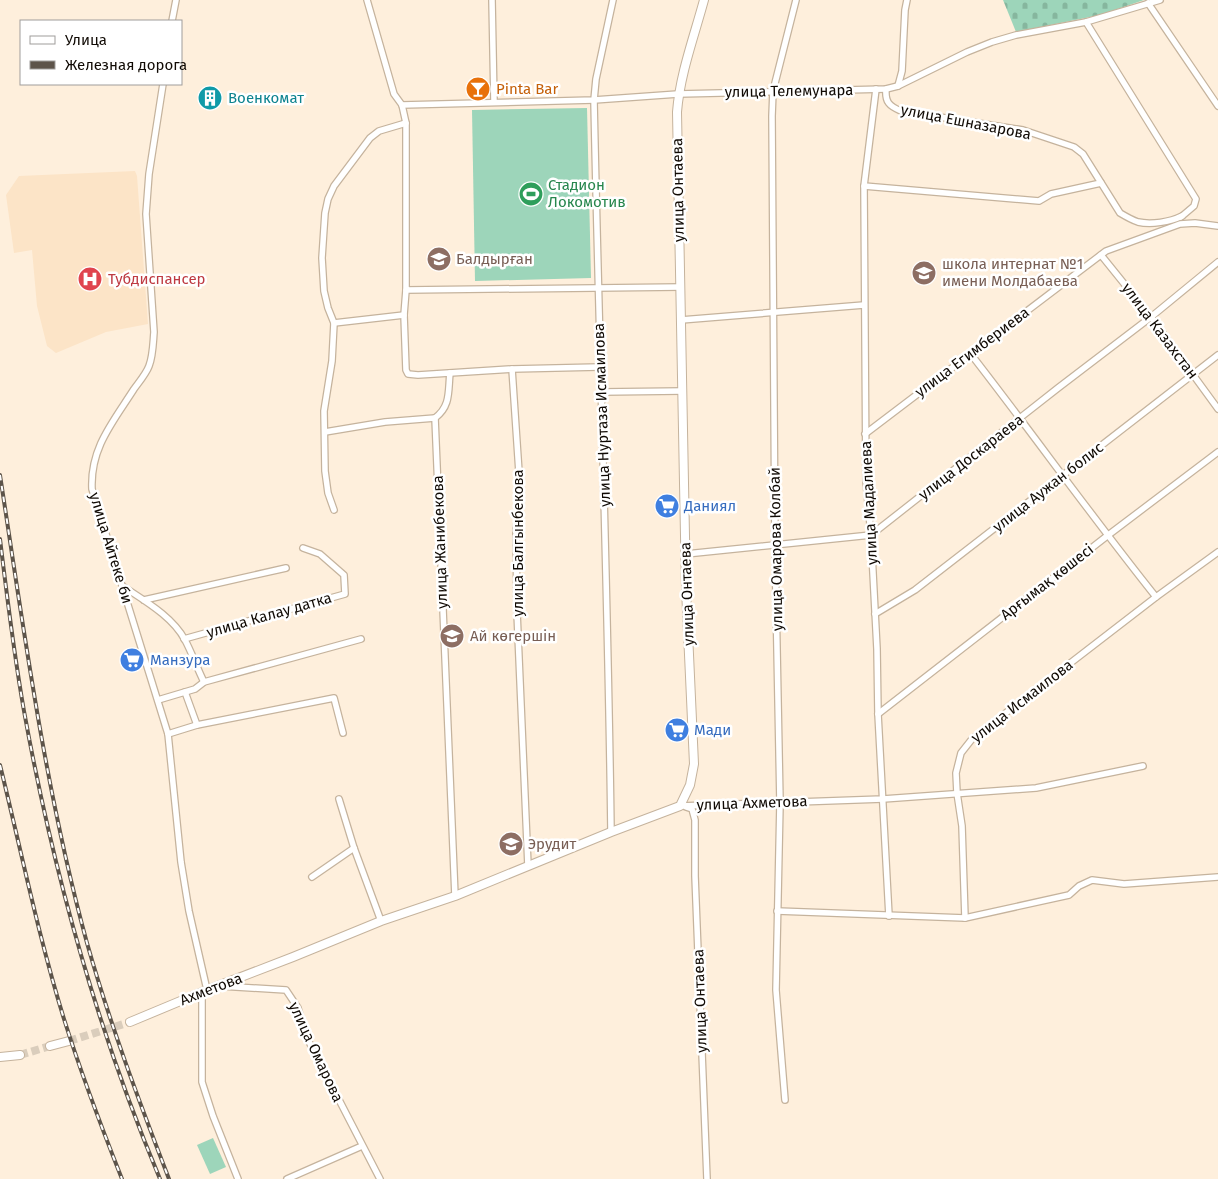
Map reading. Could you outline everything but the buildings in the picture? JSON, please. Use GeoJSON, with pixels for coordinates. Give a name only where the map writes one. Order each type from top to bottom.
{"type":"FeatureCollection","features":[{"type":"Feature","properties":{"kind":"main road","name":"улица Онтаева"},"geometry":{"type":"LineString","coordinates":[[680,806],[690,785],[694,764],[686,554],[676,139],[678,94],[704,0]]}},
{"type":"Feature","properties":{"kind":"main road","name":"улица Ахметова"},"geometry":{"type":"LineString","coordinates":[[293,958],[381,921],[455,896],[680,806]]}},
{"type":"Feature","properties":{"kind":"main road","name":"Ахметова"},"geometry":{"type":"LineString","coordinates":[[130,1022],[293,958]]}},
{"type":"Feature","properties":{"kind":"main road"},"geometry":{"type":"LineString","coordinates":[[50,1046],[69,1041]]}},
{"type":"Feature","properties":{"kind":"main road"},"geometry":{"type":"LineString","coordinates":[[0,1057],[20,1055]]}},
{"type":"Feature","properties":{"kind":"street"},"geometry":{"type":"LineString","coordinates":[[172,20],[176,0]]}},
{"type":"Feature","properties":{"kind":"street"},"geometry":{"type":"LineString","coordinates":[[367,0],[394,94],[402,105],[406,123],[406,290],[404,316],[406,370],[408,374],[600,367]]}},
{"type":"Feature","properties":{"kind":"street"},"geometry":{"type":"LineString","coordinates":[[492,0],[494,102]]}},
{"type":"Feature","properties":{"kind":"street","name":"улица Нуртаза Исмаилова"},"geometry":{"type":"LineString","coordinates":[[611,832],[608,611],[594,100],[596,79],[613,0]]}},
{"type":"Feature","properties":{"kind":"street","name":"улица Омарова Колбай"},"geometry":{"type":"LineString","coordinates":[[785,1100],[776,990],[780,803],[775,546],[773,91],[796,0]]}},
{"type":"Feature","properties":{"kind":"street"},"geometry":{"type":"LineString","coordinates":[[898,86],[902,71],[907,0]]}},
{"type":"Feature","properties":{"kind":"street","name":"улица Телемунара"},"geometry":{"type":"LineString","coordinates":[[402,105],[594,100],[678,94],[886,89],[898,86],[967,52],[992,42],[1016,35],[1086,22],[1160,0]]}},
{"type":"Feature","properties":{"kind":"street"},"geometry":{"type":"LineString","coordinates":[[1148,3],[1218,106]]}},
{"type":"Feature","properties":{"kind":"street"},"geometry":{"type":"LineString","coordinates":[[1086,22],[1196,199],[1194,206],[1170,227]]}},
{"type":"Feature","properties":{"kind":"street","name":"улица Айтеке би"},"geometry":{"type":"LineString","coordinates":[[163,85],[149,174],[146,214],[154,332],[153,349],[148,368],[104,435],[94,458],[91,473],[92,489],[168,734],[181,862],[205,991],[202,1082],[213,1116],[238,1179]]}},
{"type":"Feature","properties":{"kind":"street","name":"улица Мадалиева"},"geometry":{"type":"LineString","coordinates":[[876,89],[864,186],[865,434],[889,916]]}},
{"type":"Feature","properties":{"kind":"street","name":"улица Ешназарова"},"geometry":{"type":"LineString","coordinates":[[886,89],[885,99],[891,107],[1023,130],[1074,147],[1083,154],[1120,213],[1132,219],[1139,222],[1161,222],[1182,216]]}},
{"type":"Feature","properties":{"kind":"street"},"geometry":{"type":"LineString","coordinates":[[334,510],[328,493],[325,471],[324,412],[332,362],[334,323],[324,291],[323,274],[322,236],[328,199],[334,186],[370,138],[379,131],[406,123]]}},
{"type":"Feature","properties":{"kind":"street"},"geometry":{"type":"LineString","coordinates":[[864,186],[1039,201],[1051,194],[1100,183]]}},
{"type":"Feature","properties":{"kind":"street","name":"улица Егимбериева"},"geometry":{"type":"LineString","coordinates":[[865,434],[1106,251],[1180,224],[1195,223],[1218,226]]}},
{"type":"Feature","properties":{"kind":"street","name":"улица Казахстан"},"geometry":{"type":"LineString","coordinates":[[1100,255],[1194,374],[1218,409]]}},
{"type":"Feature","properties":{"kind":"street","name":"улица Доскараева"},"geometry":{"type":"LineString","coordinates":[[871,535],[1151,318],[1218,262]]}},
{"type":"Feature","properties":{"kind":"street"},"geometry":{"type":"LineString","coordinates":[[406,290],[681,287]]}},
{"type":"Feature","properties":{"kind":"street"},"geometry":{"type":"LineString","coordinates":[[681,320],[864,305]]}},
{"type":"Feature","properties":{"kind":"street"},"geometry":{"type":"LineString","coordinates":[[334,323],[404,316]]}},
{"type":"Feature","properties":{"kind":"street"},"geometry":{"type":"LineString","coordinates":[[970,353],[1020,418],[1061,476],[1156,597]]}},
{"type":"Feature","properties":{"kind":"street","name":"улица Аужан болис"},"geometry":{"type":"LineString","coordinates":[[875,614],[915,590],[1218,355]]}},
{"type":"Feature","properties":{"kind":"street","name":"улица Балгынбекова"},"geometry":{"type":"LineString","coordinates":[[512,369],[521,502],[516,529],[517,612],[528,866]]}},
{"type":"Feature","properties":{"kind":"street"},"geometry":{"type":"LineString","coordinates":[[325,432],[385,422],[435,418],[443,412],[447,405],[450,373]]}},
{"type":"Feature","properties":{"kind":"street"},"geometry":{"type":"LineString","coordinates":[[602,392],[682,391]]}},
{"type":"Feature","properties":{"kind":"street","name":"улица Жанибекова"},"geometry":{"type":"LineString","coordinates":[[435,418],[455,896]]}},
{"type":"Feature","properties":{"kind":"street","name":"Арғымақ көшесі"},"geometry":{"type":"LineString","coordinates":[[878,714],[1218,452]]}},
{"type":"Feature","properties":{"kind":"street"},"geometry":{"type":"LineString","coordinates":[[686,554],[871,535]]}},
{"type":"Feature","properties":{"kind":"street","name":"улица Калау датка"},"geometry":{"type":"LineString","coordinates":[[184,639],[345,594],[344,575],[320,554],[303,548]]}},
{"type":"Feature","properties":{"kind":"street","name":"улица Исмаилова"},"geometry":{"type":"LineString","coordinates":[[964,918],[962,826],[956,774],[961,753],[972,739],[1156,597],[1218,552]]}},
{"type":"Feature","properties":{"kind":"street"},"geometry":{"type":"LineString","coordinates":[[144,600],[286,568]]}},
{"type":"Feature","properties":{"kind":"street","name":"улица Калау датка"},"geometry":{"type":"LineString","coordinates":[[123,587],[144,600],[172,624],[184,639],[204,682]]}},
{"type":"Feature","properties":{"kind":"street"},"geometry":{"type":"LineString","coordinates":[[158,700],[195,689],[204,682],[361,639]]}},
{"type":"Feature","properties":{"kind":"street"},"geometry":{"type":"LineString","coordinates":[[185,692],[196,725]]}},
{"type":"Feature","properties":{"kind":"street"},"geometry":{"type":"LineString","coordinates":[[168,734],[196,725],[334,698],[343,733]]}},
{"type":"Feature","properties":{"kind":"street","name":"улица Ахметова"},"geometry":{"type":"LineString","coordinates":[[680,806],[883,798],[1036,788],[1143,766]]}},
{"type":"Feature","properties":{"kind":"street"},"geometry":{"type":"LineString","coordinates":[[339,799],[354,848],[381,921]]}},
{"type":"Feature","properties":{"kind":"street","name":"улица Онтаева"},"geometry":{"type":"LineString","coordinates":[[680,806],[692,809],[695,820],[695,876],[707,1179]]}},
{"type":"Feature","properties":{"kind":"street"},"geometry":{"type":"LineString","coordinates":[[312,877],[354,848]]}},
{"type":"Feature","properties":{"kind":"street"},"geometry":{"type":"LineString","coordinates":[[777,911],[964,918],[1069,894],[1079,886],[1092,880],[1124,884],[1218,877]]}},
{"type":"Feature","properties":{"kind":"street","name":"улица Омарова"},"geometry":{"type":"LineString","coordinates":[[220,986],[286,990],[298,1008],[306,1036],[380,1179]]}},
{"type":"Feature","properties":{"kind":"street"},"geometry":{"type":"LineString","coordinates":[[287,1179],[362,1146]]}},
{"type":"Feature","properties":{"kind":"shaded area","name":"Тубдиспансер"},"geometry":{"type":"Polygon","coordinates":[[[135,171],[137,176],[148,324],[106,332],[56,353],[47,346],[37,306],[32,250],[14,253],[6,195],[19,176],[135,171]]]}},
{"type":"Feature","properties":{"kind":"green space"},"geometry":{"type":"Polygon","coordinates":[[[1003,0],[1144,0],[1100,15],[1016,32],[1003,0]]]}},
{"type":"Feature","properties":{"kind":"green space","name":"Стадион Локомотив"},"geometry":{"type":"Polygon","coordinates":[[[587,108],[591,278],[475,281],[472,110],[587,108]]]}},
{"type":"Feature","properties":{"kind":"green space"},"geometry":{"type":"Polygon","coordinates":[[[213,1138],[226,1167],[210,1174],[197,1145],[213,1138]]]}},
{"type":"Feature","properties":{"kind":"tunnel"},"geometry":{"type":"LineString","coordinates":[[69,1041],[130,1022]]}},
{"type":"Feature","properties":{"kind":"tunnel"},"geometry":{"type":"LineString","coordinates":[[20,1055],[50,1046]]}},
{"type":"Feature","properties":{"kind":"railway"},"geometry":{"type":"LineString","coordinates":[[0,475],[47,769],[72,885],[105,1003],[169,1179]]}},
{"type":"Feature","properties":{"kind":"railway"},"geometry":{"type":"LineString","coordinates":[[0,539],[24,711],[63,890],[79,949],[116,1065],[160,1179]]}},
{"type":"Feature","properties":{"kind":"railway"},"geometry":{"type":"LineString","coordinates":[[0,765],[55,987],[84,1079],[122,1179]]}},
{"type":"Feature","properties":{"kind":"place","name":"Pinta Bar"},"geometry":{"type":"Point","coordinates":[478,89]}},
{"type":"Feature","properties":{"kind":"place","name":"Военкомат"},"geometry":{"type":"Point","coordinates":[210,98]}},
{"type":"Feature","properties":{"kind":"place","name":"Стадион Локомотив"},"geometry":{"type":"Point","coordinates":[531,194]}},
{"type":"Feature","properties":{"kind":"place","name":"Балдырған"},"geometry":{"type":"Point","coordinates":[439,259]}},
{"type":"Feature","properties":{"kind":"place","name":"школа интернат №1 имени Молдабаева"},"geometry":{"type":"Point","coordinates":[924,273]}},
{"type":"Feature","properties":{"kind":"place","name":"Тубдиспансер"},"geometry":{"type":"Point","coordinates":[90,279]}},
{"type":"Feature","properties":{"kind":"place","name":"Даниял"},"geometry":{"type":"Point","coordinates":[667,506]}},
{"type":"Feature","properties":{"kind":"place","name":"Ай көгершін"},"geometry":{"type":"Point","coordinates":[452,636]}},
{"type":"Feature","properties":{"kind":"place","name":"Манзура"},"geometry":{"type":"Point","coordinates":[132,660]}},
{"type":"Feature","properties":{"kind":"place","name":"Мади"},"geometry":{"type":"Point","coordinates":[677,730]}},
{"type":"Feature","properties":{"kind":"place","name":"Эрудит"},"geometry":{"type":"Point","coordinates":[511,844]}}]}
